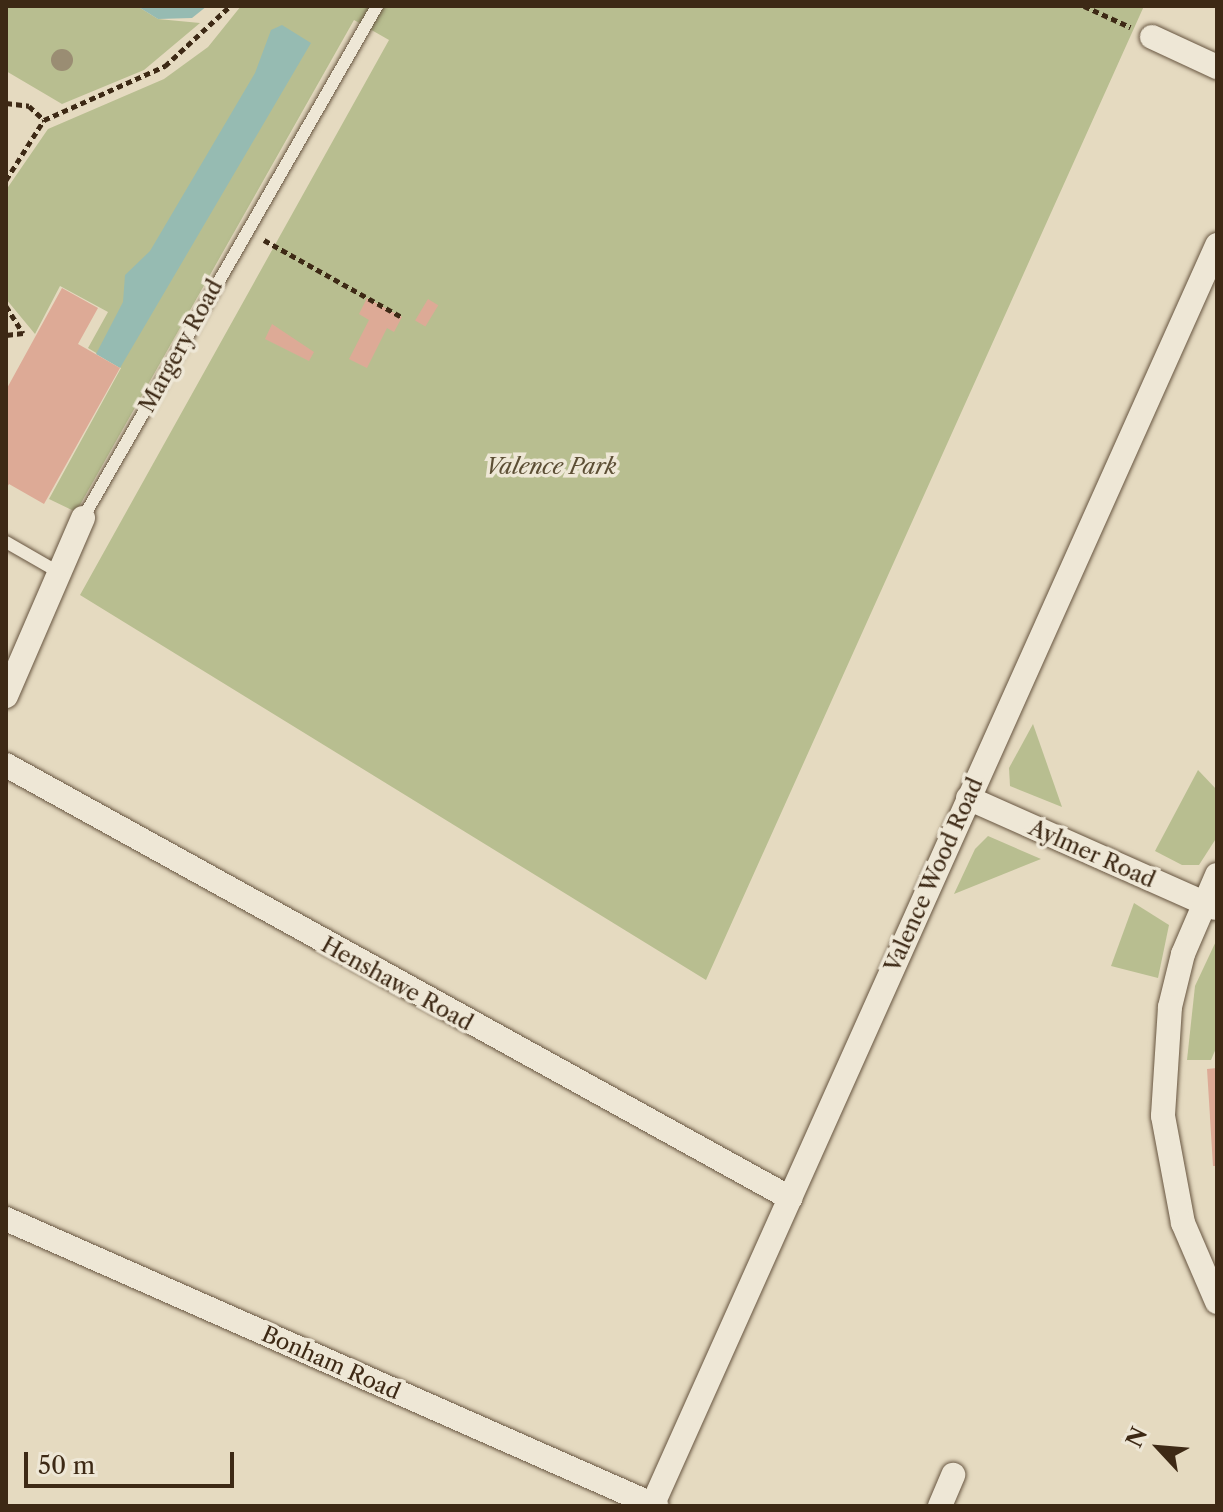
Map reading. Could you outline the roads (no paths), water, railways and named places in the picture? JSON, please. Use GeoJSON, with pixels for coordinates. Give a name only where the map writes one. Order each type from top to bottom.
{"type":"FeatureCollection","features":[{"type":"Feature","properties":{"kind":"street"},"geometry":{"type":"LineString","coordinates":[[1152,37],[1217,67]]}},
{"type":"Feature","properties":{"kind":"street","name":"Valence Wood Road"},"geometry":{"type":"LineString","coordinates":[[653,1506],[1217,245]]}},
{"type":"Feature","properties":{"kind":"street","name":"Margery Road"},"geometry":{"type":"LineString","coordinates":[[6,696],[83,518]]}},
{"type":"Feature","properties":{"kind":"street","name":"Henshawe Road"},"geometry":{"type":"LineString","coordinates":[[6,765],[790,1198]]}},
{"type":"Feature","properties":{"kind":"street","name":"Aylmer Road"},"geometry":{"type":"LineString","coordinates":[[968,798],[1210,906]]}},
{"type":"Feature","properties":{"kind":"street"},"geometry":{"type":"LineString","coordinates":[[1217,875],[1210,906],[1170,1007],[1163,1116],[1183,1223],[1217,1302]]}},
{"type":"Feature","properties":{"kind":"street","name":"Bonham Road"},"geometry":{"type":"LineString","coordinates":[[6,1219],[653,1506]]}},
{"type":"Feature","properties":{"kind":"street"},"geometry":{"type":"LineString","coordinates":[[940,1506],[953,1475]]}},
{"type":"Feature","properties":{"kind":"lane","name":"Margery Road"},"geometry":{"type":"LineString","coordinates":[[83,518],[245,230],[377,6]]}},
{"type":"Feature","properties":{"kind":"lane"},"geometry":{"type":"LineString","coordinates":[[6,542],[60,573]]}},
{"type":"Feature","properties":{"kind":"water"},"geometry":{"type":"Polygon","coordinates":[[[137,6],[207,6],[192,18],[158,19],[137,6]]]}},
{"type":"Feature","properties":{"kind":"water"},"geometry":{"type":"Polygon","coordinates":[[[282,25],[311,43],[120,368],[96,354],[123,302],[125,275],[150,251],[255,73],[271,30],[282,25]]]}},
{"type":"Feature","properties":{"kind":"park label","name":"Valence Park"},"geometry":{"type":"Point","coordinates":[551,467]}}]}
